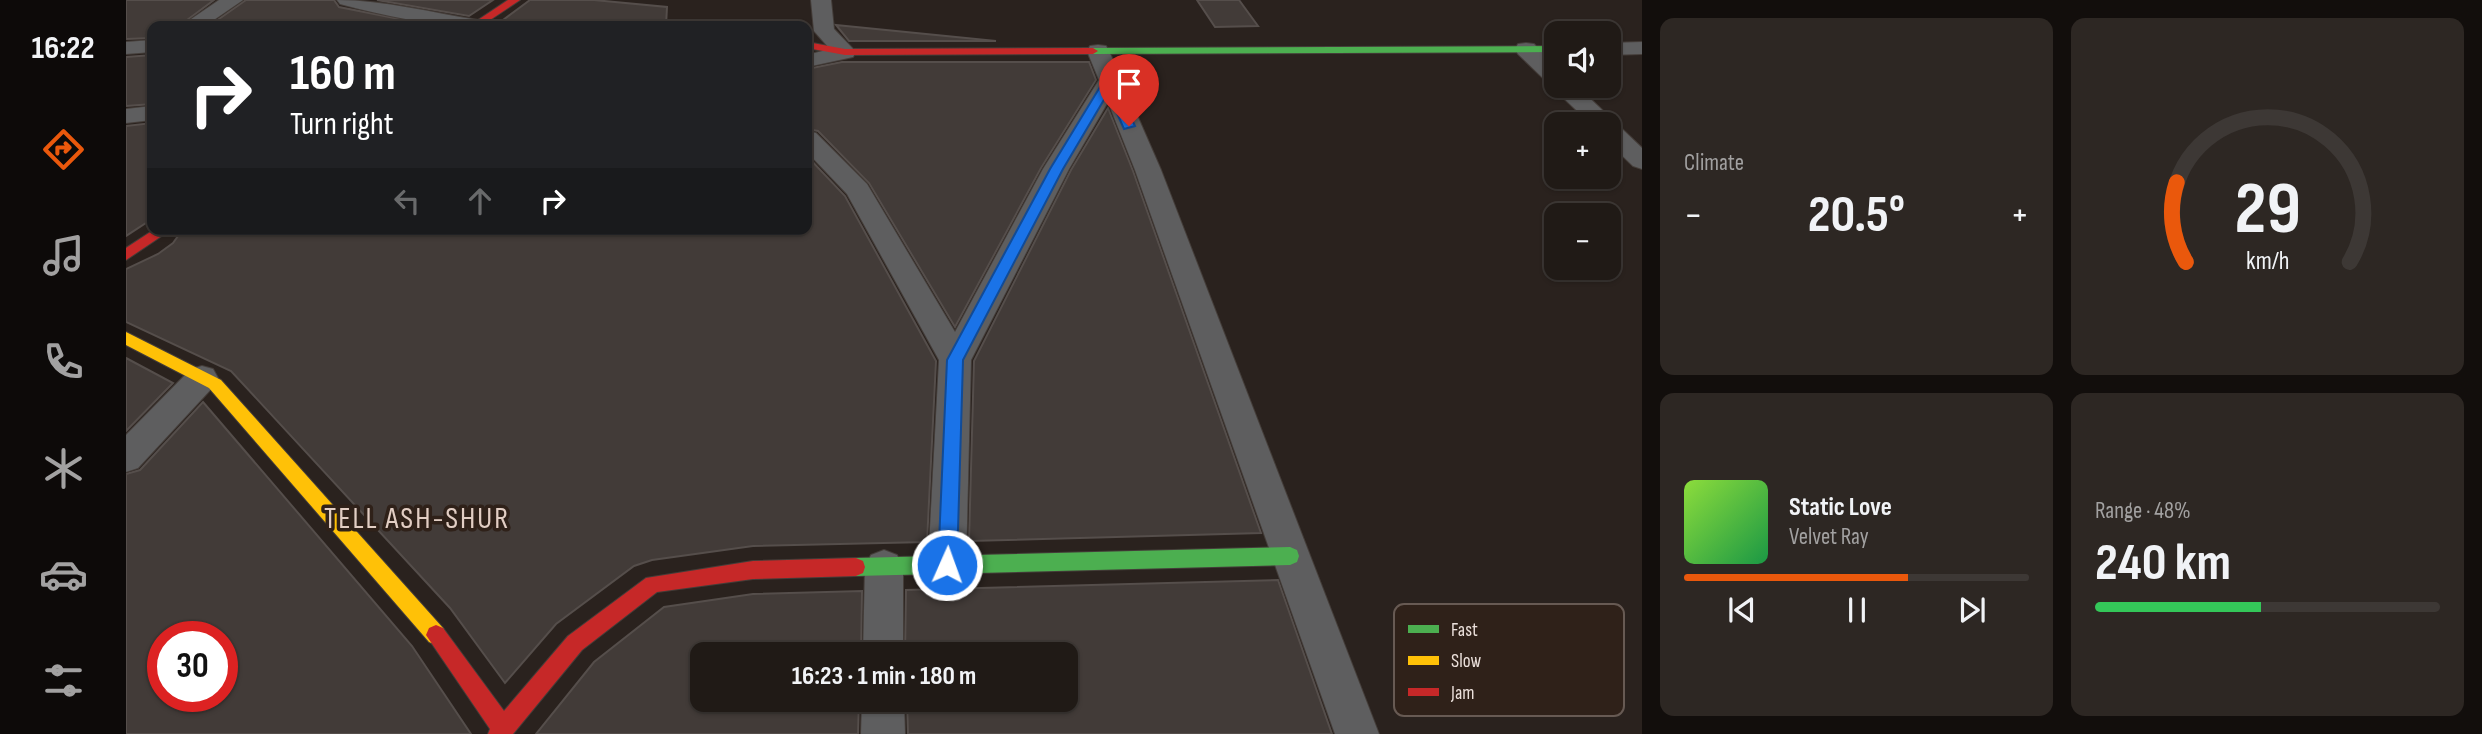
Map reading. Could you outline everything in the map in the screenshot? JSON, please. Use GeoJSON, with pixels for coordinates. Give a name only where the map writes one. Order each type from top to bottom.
{"type":"FeatureCollection","features":[{"type":"Feature","properties":{"kind":"street"},"geometry":{"type":"LineString","coordinates":[[199,21],[233,0]]}},
{"type":"Feature","properties":{"kind":"street"},"geometry":{"type":"LineString","coordinates":[[347,0],[451,21]]}},
{"type":"Feature","properties":{"kind":"street"},"geometry":{"type":"LineString","coordinates":[[484,21],[515,0]]}},
{"type":"Feature","properties":{"kind":"street"},"geometry":{"type":"LineString","coordinates":[[821,0],[824,31],[845,52]]}},
{"type":"Feature","properties":{"kind":"street"},"geometry":{"type":"LineString","coordinates":[[126,48],[147,46]]}},
{"type":"Feature","properties":{"kind":"street"},"geometry":{"type":"LineString","coordinates":[[812,46],[845,52],[1544,49]]}},
{"type":"Feature","properties":{"kind":"street"},"geometry":{"type":"LineString","coordinates":[[1621,49],[1642,48]]}},
{"type":"Feature","properties":{"kind":"street"},"geometry":{"type":"LineString","coordinates":[[1526,49],[1544,66]]}},
{"type":"Feature","properties":{"kind":"street"},"geometry":{"type":"LineString","coordinates":[[1098,51],[1148,170],[1357,734]]}},
{"type":"Feature","properties":{"kind":"street"},"geometry":{"type":"LineString","coordinates":[[812,60],[845,52]]}},
{"type":"Feature","properties":{"kind":"street"},"geometry":{"type":"LineString","coordinates":[[947,565],[955,360],[1056,169],[1109,82]]}},
{"type":"Feature","properties":{"kind":"street"},"geometry":{"type":"LineString","coordinates":[[1577,98],[1591,112]]}},
{"type":"Feature","properties":{"kind":"street"},"geometry":{"type":"LineString","coordinates":[[126,116],[147,114]]}},
{"type":"Feature","properties":{"kind":"street"},"geometry":{"type":"LineString","coordinates":[[1621,142],[1642,162]]}},
{"type":"Feature","properties":{"kind":"street"},"geometry":{"type":"LineString","coordinates":[[812,143],[858,190],[955,360]]}},
{"type":"Feature","properties":{"kind":"street"},"geometry":{"type":"LineString","coordinates":[[126,255],[156,235]]}},
{"type":"Feature","properties":{"kind":"street"},"geometry":{"type":"LineString","coordinates":[[126,338],[215,384],[431,627],[501,731],[575,643],[653,584],[753,570],[1290,555]]}},
{"type":"Feature","properties":{"kind":"street"},"geometry":{"type":"LineString","coordinates":[[126,458],[202,377]]}},
{"type":"Feature","properties":{"kind":"street"},"geometry":{"type":"LineString","coordinates":[[883,642],[884,567]]}},
{"type":"Feature","properties":{"kind":"street"},"geometry":{"type":"LineString","coordinates":[[883,712],[883,734]]}},
{"type":"Feature","properties":{"kind":"building"},"geometry":{"type":"Polygon","coordinates":[[[126,0],[214,0],[186,21],[147,21],[147,38],[126,39],[126,0]]]}},
{"type":"Feature","properties":{"kind":"building"},"geometry":{"type":"Polygon","coordinates":[[[246,0],[334,0],[339,7],[410,21],[216,21],[246,0]]]}},
{"type":"Feature","properties":{"kind":"building"},"geometry":{"type":"Polygon","coordinates":[[[377,0],[493,0],[469,16],[377,0]]]}},
{"type":"Feature","properties":{"kind":"building"},"geometry":{"type":"Polygon","coordinates":[[[530,0],[594,0],[667,7],[666,21],[502,21],[530,0]]]}},
{"type":"Feature","properties":{"kind":"building"},"geometry":{"type":"Polygon","coordinates":[[[1197,0],[1239,0],[1258,26],[1215,27],[1197,0]]]}},
{"type":"Feature","properties":{"kind":"building"},"geometry":{"type":"Polygon","coordinates":[[[836,25],[996,41],[849,41],[836,25]]]}},
{"type":"Feature","properties":{"kind":"building"},"geometry":{"type":"Polygon","coordinates":[[[147,55],[147,104],[126,106],[126,57],[147,55]]]}},
{"type":"Feature","properties":{"kind":"building"},"geometry":{"type":"Polygon","coordinates":[[[842,62],[1089,62],[1096,80],[1041,168],[955,327],[869,183],[818,131],[812,130],[812,68],[842,62]]]}},
{"type":"Feature","properties":{"kind":"building"},"geometry":{"type":"Polygon","coordinates":[[[1108,108],[1133,171],[1261,533],[969,541],[974,361],[1071,170],[1108,108]]]}},
{"type":"Feature","properties":{"kind":"building"},"geometry":{"type":"Polygon","coordinates":[[[147,124],[147,222],[126,236],[126,126],[147,124]]]}},
{"type":"Feature","properties":{"kind":"building"},"geometry":{"type":"Polygon","coordinates":[[[812,161],[845,196],[936,361],[927,542],[753,546],[652,560],[634,566],[556,624],[505,683],[450,608],[231,371],[126,322],[126,269],[158,254],[179,235],[812,235],[812,161]]]}},
{"type":"Feature","properties":{"kind":"building"},"geometry":{"type":"Polygon","coordinates":[[[126,358],[173,383],[126,431],[126,358]]]}},
{"type":"Feature","properties":{"kind":"building"},"geometry":{"type":"Polygon","coordinates":[[[203,402],[412,646],[471,734],[126,734],[126,474],[140,470],[203,402]]]}},
{"type":"Feature","properties":{"kind":"building"},"geometry":{"type":"Polygon","coordinates":[[[1278,580],[1332,734],[908,734],[907,712],[1078,712],[1078,642],[905,642],[906,590],[1278,580]]]}},
{"type":"Feature","properties":{"kind":"building"},"geometry":{"type":"Polygon","coordinates":[[[862,591],[861,642],[690,642],[690,712],[859,712],[858,734],[536,734],[594,662],[664,607],[753,594],[862,591]]]}},
{"type":"Feature","properties":{"kind":"traffic: fast"},"geometry":{"type":"LineString","coordinates":[[1093,51],[1544,49]]}},
{"type":"Feature","properties":{"kind":"traffic: fast"},"geometry":{"type":"LineString","coordinates":[[856,567],[1290,556]]}},
{"type":"Feature","properties":{"kind":"traffic: slow"},"geometry":{"type":"LineString","coordinates":[[126,338],[215,384],[436,635]]}},
{"type":"Feature","properties":{"kind":"traffic: jam"},"geometry":{"type":"LineString","coordinates":[[482,21],[515,0]]}},
{"type":"Feature","properties":{"kind":"traffic: jam"},"geometry":{"type":"LineString","coordinates":[[812,46],[845,52],[1093,51]]}},
{"type":"Feature","properties":{"kind":"traffic: jam"},"geometry":{"type":"LineString","coordinates":[[126,255],[156,235]]}},
{"type":"Feature","properties":{"kind":"traffic: jam"},"geometry":{"type":"LineString","coordinates":[[499,734],[575,643],[653,584],[753,570],[856,567]]}},
{"type":"Feature","properties":{"kind":"traffic: jam"},"geometry":{"type":"LineString","coordinates":[[436,635],[503,728]]}},
{"type":"Feature","properties":{"kind":"district","name":"TELL ASH-SHUR"},"geometry":{"type":"Point","coordinates":[417,519]}},
{"type":"Feature","properties":{"kind":"route"},"geometry":{"type":"LineString","coordinates":[[947,565],[955,360],[1056,169],[1109,82],[1129,126]]}}]}
